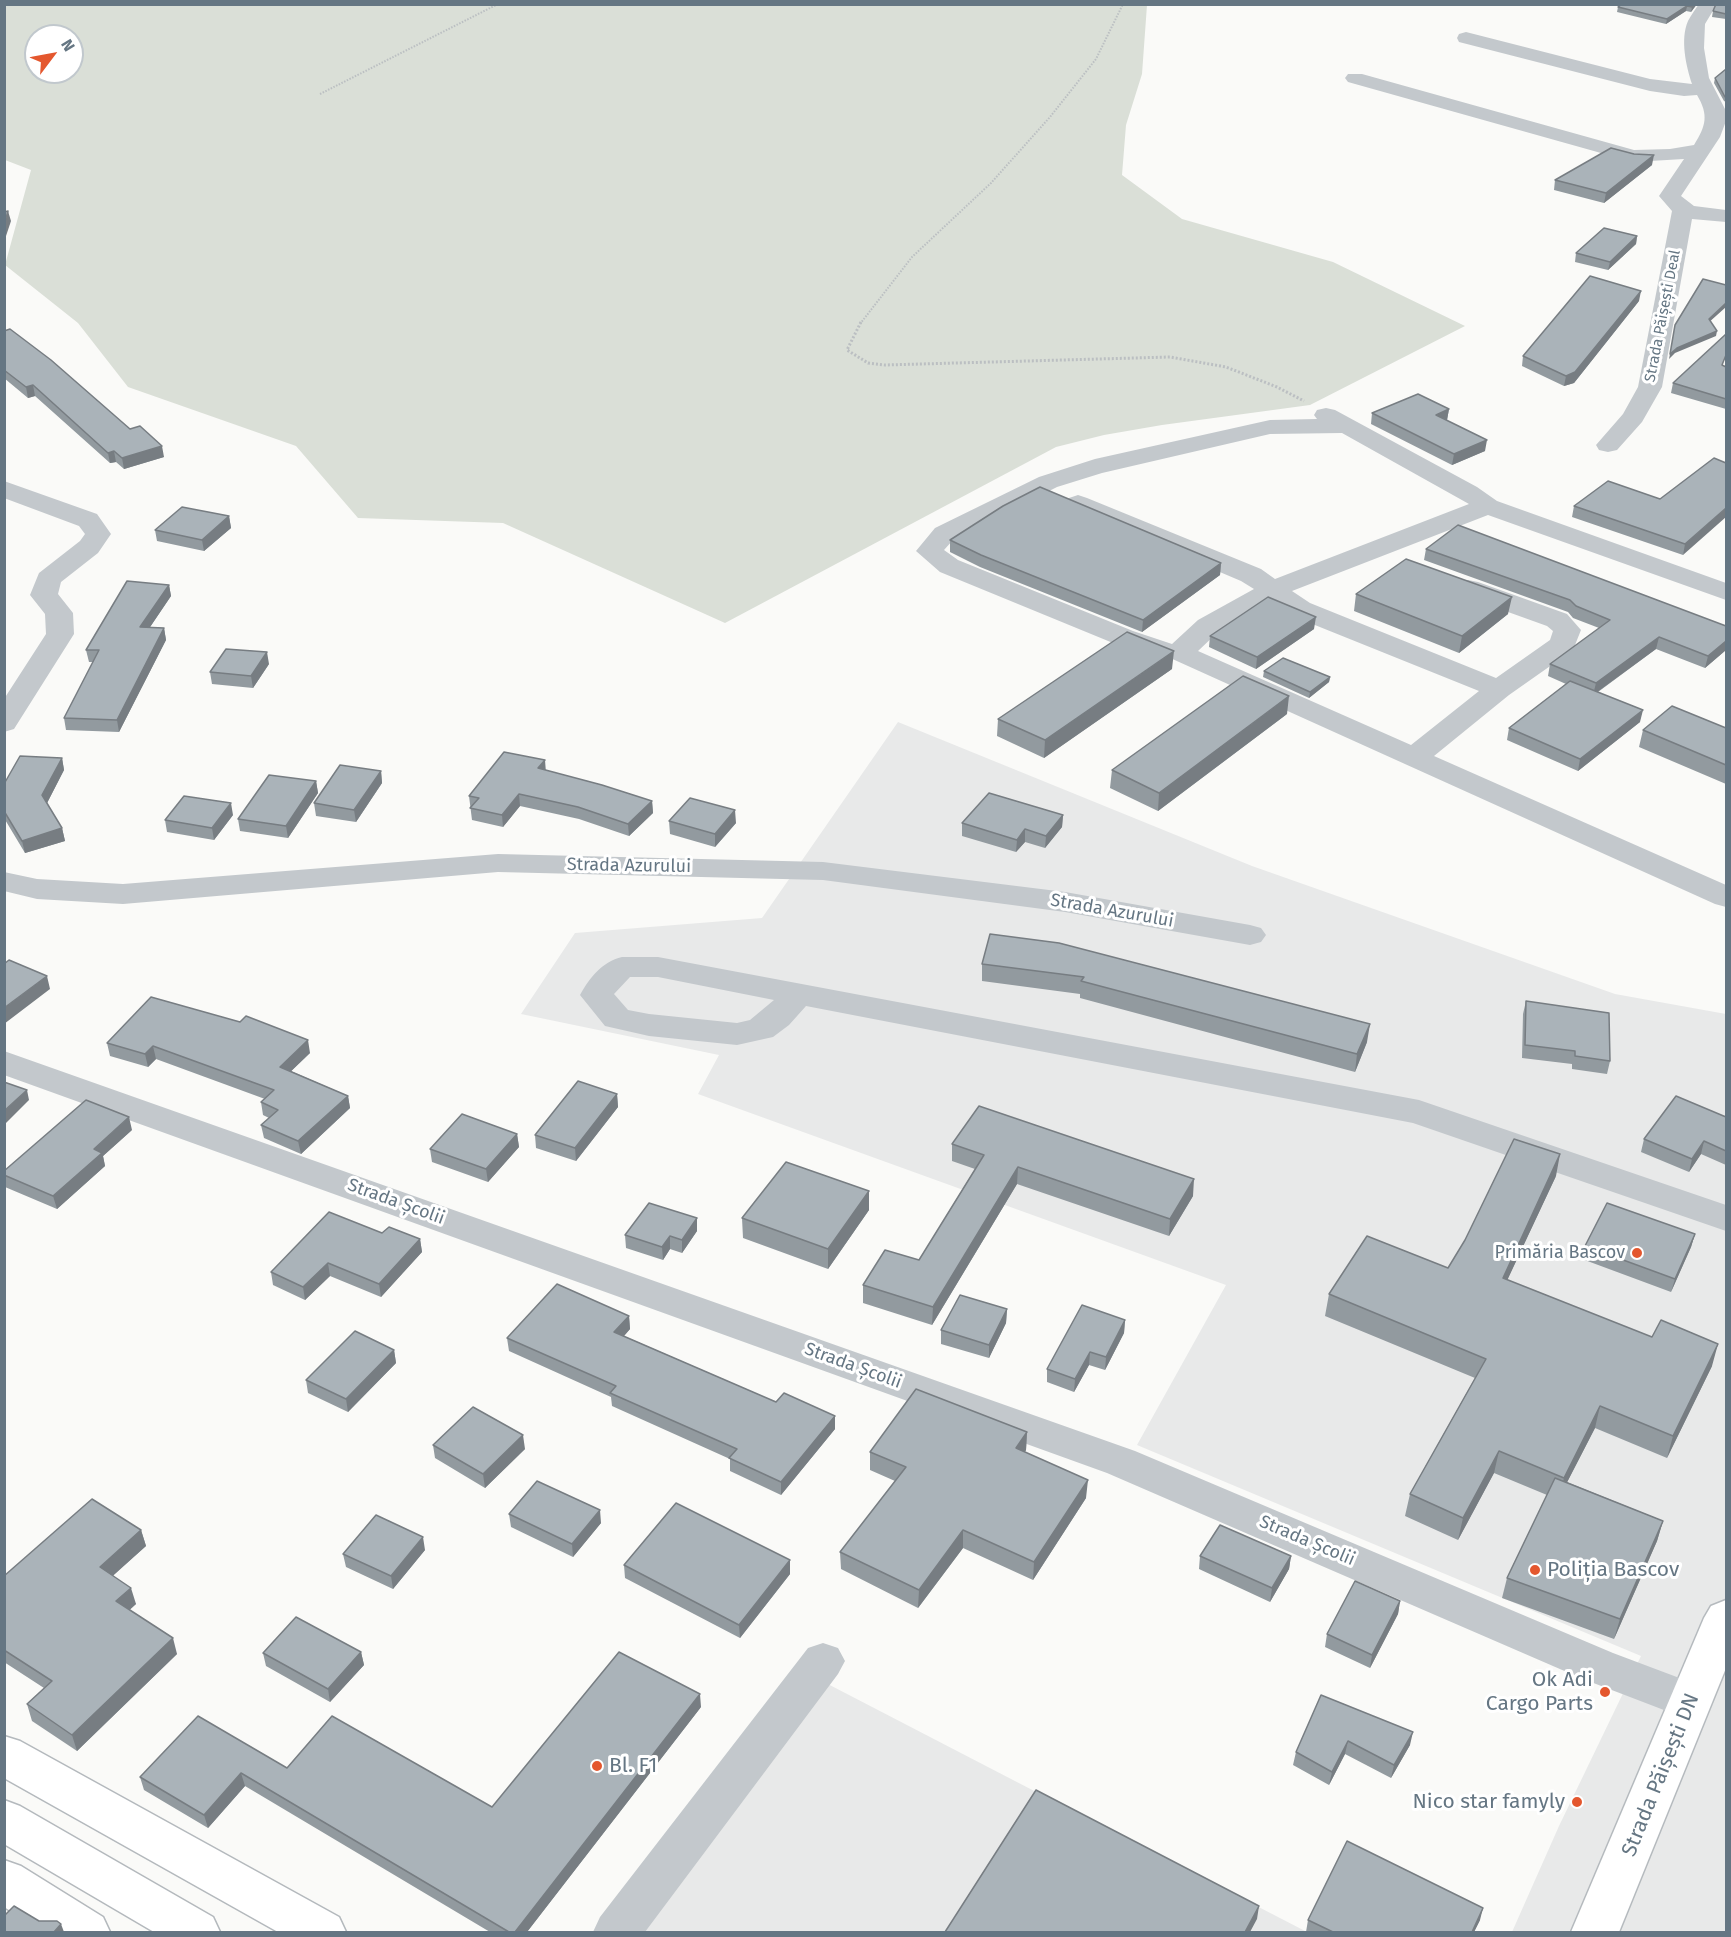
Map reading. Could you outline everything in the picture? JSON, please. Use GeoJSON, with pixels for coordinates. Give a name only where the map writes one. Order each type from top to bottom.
{"type":"FeatureCollection","features":[{"type":"Feature","properties":{"kind":"main road","name":"Strada Păișești DN"},"geometry":{"type":"LineString","coordinates":[[1595,1932],[1622,1873],[1690,1701],[1726,1618]]}},
{"type":"Feature","properties":{"kind":"main road"},"geometry":{"type":"LineString","coordinates":[[4,1755],[322,1932]]}},
{"type":"Feature","properties":{"kind":"main road"},"geometry":{"type":"LineString","coordinates":[[4,1820],[196,1932]]}},
{"type":"Feature","properties":{"kind":"main road"},"geometry":{"type":"LineString","coordinates":[[4,1881],[86,1932]]}},
{"type":"Feature","properties":{"kind":"street","name":"Strada Păișești Deal"},"geometry":{"type":"LineString","coordinates":[[1608,445],[1633,417],[1650,387],[1683,210],[1674,203],[1671,196],[1676,183],[1713,132],[1716,122],[1716,110],[1703,89],[1697,73],[1696,25],[1708,4]]}},
{"type":"Feature","properties":{"kind":"street"},"geometry":{"type":"LineString","coordinates":[[1466,38],[1650,85],[1684,90],[1703,89]]}},
{"type":"Feature","properties":{"kind":"street"},"geometry":{"type":"LineString","coordinates":[[1355,78],[1633,156],[1670,155],[1700,150]]}},
{"type":"Feature","properties":{"kind":"street"},"geometry":{"type":"LineString","coordinates":[[1683,210],[1726,216]]}},
{"type":"Feature","properties":{"kind":"street"},"geometry":{"type":"LineString","coordinates":[[1310,405],[1344,426],[1468,492],[1488,506],[1726,592]]}},
{"type":"Feature","properties":{"kind":"street"},"geometry":{"type":"LineString","coordinates":[[1344,426],[1270,427],[1095,467],[1048,482],[944,534],[929,551],[949,566],[1122,637],[1179,653],[1726,897]]}},
{"type":"Feature","properties":{"kind":"street"},"geometry":{"type":"LineString","coordinates":[[1048,482],[1063,497],[1251,575],[1300,609],[1499,689]]}},
{"type":"Feature","properties":{"kind":"street"},"geometry":{"type":"LineString","coordinates":[[4,489],[88,520],[98,534],[89,547],[49,579],[44,595],[59,614],[60,634],[4,723]]}},
{"type":"Feature","properties":{"kind":"street"},"geometry":{"type":"LineString","coordinates":[[1179,653],[1208,626],[1274,589],[1488,506]]}},
{"type":"Feature","properties":{"kind":"street"},"geometry":{"type":"LineString","coordinates":[[1371,552],[1404,564]]}},
{"type":"Feature","properties":{"kind":"street"},"geometry":{"type":"LineString","coordinates":[[1413,758],[1499,689],[1563,644],[1567,630],[1557,620],[1447,580]]}},
{"type":"Feature","properties":{"kind":"street","name":"Strada Azurului"},"geometry":{"type":"LineString","coordinates":[[4,881],[37,889],[123,894],[498,863],[823,871],[1065,902],[1250,935]]}},
{"type":"Feature","properties":{"kind":"street"},"geometry":{"type":"LineString","coordinates":[[797,994],[777,1017],[760,1029],[736,1034],[617,1018],[597,995],[603,984],[622,967],[658,967],[1419,1112],[1726,1218]]}},
{"type":"Feature","properties":{"kind":"street","name":"Strada Școlii"},"geometry":{"type":"LineString","coordinates":[[4,1062],[1121,1462],[1588,1661],[1690,1701]]}},
{"type":"Feature","properties":{"kind":"street"},"geometry":{"type":"LineString","coordinates":[[617,1932],[823,1661]]}},
{"type":"Feature","properties":{"kind":"path"},"geometry":{"type":"LineString","coordinates":[[320,94],[498,4]]}},
{"type":"Feature","properties":{"kind":"path"},"geometry":{"type":"LineString","coordinates":[[1123,4],[1096,59],[1050,117],[991,183],[912,257],[860,323],[847,350],[868,363],[885,365],[1170,357],[1226,368],[1277,387],[1310,405]]}},
{"type":"Feature","properties":{"kind":"shaded area"},"geometry":{"type":"Polygon","coordinates":[[[5,4],[1147,5],[1142,74],[1126,125],[1122,175],[1182,219],[1333,262],[1465,326],[1310,405],[1162,425],[1104,435],[1056,447],[725,623],[503,523],[358,518],[296,446],[128,387],[78,323],[5,265],[31,170],[5,160],[5,4]]]}},
{"type":"Feature","properties":{"kind":"shaded area"},"geometry":{"type":"Polygon","coordinates":[[[898,722],[1252,866],[1615,994],[1726,1014],[1726,1932],[1512,1932],[1559,1826],[1641,1656],[1137,1445],[1226,1285],[698,1094],[719,1055],[521,1014],[575,933],[762,918],[898,722]]]}},
{"type":"Feature","properties":{"kind":"shaded area"},"geometry":{"type":"Polygon","coordinates":[[[822,1681],[1013,1780],[1307,1932],[630,1932],[822,1681]]]}},
{"type":"Feature","properties":{"kind":"building"},"geometry":{"type":"Polygon","coordinates":[[[1622,4],[1693,4],[1692,7],[1687,6],[1667,19],[1618,7],[1622,4]]]}},
{"type":"Feature","properties":{"kind":"building"},"geometry":{"type":"Polygon","coordinates":[[[1716,4],[1726,4],[1726,14],[1713,11],[1716,4]]]}},
{"type":"Feature","properties":{"kind":"building"},"geometry":{"type":"Polygon","coordinates":[[[1726,69],[1726,97],[1725,97],[1715,78],[1726,69]]]}},
{"type":"Feature","properties":{"kind":"building"},"geometry":{"type":"Polygon","coordinates":[[[1611,148],[1634,154],[1654,155],[1606,193],[1555,180],[1611,148]]]}},
{"type":"Feature","properties":{"kind":"building"},"geometry":{"type":"Polygon","coordinates":[[[8,211],[4,225],[4,212],[8,211]]]}},
{"type":"Feature","properties":{"kind":"building"},"geometry":{"type":"Polygon","coordinates":[[[1604,228],[1637,236],[1610,262],[1576,253],[1604,228]]]}},
{"type":"Feature","properties":{"kind":"building"},"geometry":{"type":"Polygon","coordinates":[[[1590,276],[1641,291],[1575,372],[1566,376],[1523,356],[1590,276]]]}},
{"type":"Feature","properties":{"kind":"building"},"geometry":{"type":"Polygon","coordinates":[[[1703,279],[1726,285],[1726,303],[1709,319],[1717,331],[1677,348],[1670,354],[1675,325],[1703,279]]]}},
{"type":"Feature","properties":{"kind":"building"},"geometry":{"type":"Polygon","coordinates":[[[10,329],[51,360],[130,429],[140,426],[162,446],[122,458],[114,451],[108,453],[33,385],[26,387],[4,370],[4,331],[10,329]]]}},
{"type":"Feature","properties":{"kind":"building"},"geometry":{"type":"Polygon","coordinates":[[[1726,334],[1726,355],[1722,365],[1726,367],[1726,399],[1673,383],[1726,334]]]}},
{"type":"Feature","properties":{"kind":"building"},"geometry":{"type":"Polygon","coordinates":[[[1418,394],[1449,409],[1436,415],[1487,440],[1454,454],[1372,413],[1418,394]]]}},
{"type":"Feature","properties":{"kind":"building"},"geometry":{"type":"Polygon","coordinates":[[[1714,458],[1726,463],[1726,508],[1685,544],[1574,506],[1608,481],[1660,499],[1714,458]]]}},
{"type":"Feature","properties":{"kind":"building"},"geometry":{"type":"Polygon","coordinates":[[[1040,487],[1221,563],[1143,620],[981,555],[950,540],[1003,506],[1040,487]]]}},
{"type":"Feature","properties":{"kind":"building"},"geometry":{"type":"Polygon","coordinates":[[[182,507],[229,516],[202,540],[155,530],[182,507]]]}},
{"type":"Feature","properties":{"kind":"building"},"geometry":{"type":"Polygon","coordinates":[[[1458,525],[1726,626],[1726,641],[1708,656],[1659,637],[1596,683],[1550,664],[1610,620],[1576,606],[1570,600],[1426,549],[1458,525]]]}},
{"type":"Feature","properties":{"kind":"building"},"geometry":{"type":"Polygon","coordinates":[[[1406,559],[1512,597],[1462,636],[1356,594],[1406,559]]]}},
{"type":"Feature","properties":{"kind":"building"},"geometry":{"type":"Polygon","coordinates":[[[127,581],[169,585],[140,627],[164,628],[117,720],[64,718],[99,650],[86,650],[127,581]]]}},
{"type":"Feature","properties":{"kind":"building"},"geometry":{"type":"Polygon","coordinates":[[[1268,597],[1316,617],[1257,657],[1210,636],[1268,597]]]}},
{"type":"Feature","properties":{"kind":"building"},"geometry":{"type":"Polygon","coordinates":[[[1127,632],[1174,651],[1045,740],[998,719],[1127,632]]]}},
{"type":"Feature","properties":{"kind":"building"},"geometry":{"type":"Polygon","coordinates":[[[226,649],[267,652],[251,676],[210,672],[226,649]]]}},
{"type":"Feature","properties":{"kind":"building"},"geometry":{"type":"Polygon","coordinates":[[[1283,658],[1330,677],[1310,692],[1264,671],[1283,658]]]}},
{"type":"Feature","properties":{"kind":"building"},"geometry":{"type":"Polygon","coordinates":[[[1243,676],[1289,696],[1159,793],[1112,770],[1243,676]]]}},
{"type":"Feature","properties":{"kind":"building"},"geometry":{"type":"Polygon","coordinates":[[[1570,681],[1643,710],[1580,759],[1509,728],[1570,681]]]}},
{"type":"Feature","properties":{"kind":"building"},"geometry":{"type":"Polygon","coordinates":[[[1672,706],[1726,728],[1726,765],[1643,730],[1672,706]]]}},
{"type":"Feature","properties":{"kind":"building"},"geometry":{"type":"Polygon","coordinates":[[[504,752],[545,760],[538,768],[652,801],[628,824],[578,807],[519,794],[502,815],[470,808],[479,798],[469,796],[504,752]]]}},
{"type":"Feature","properties":{"kind":"building"},"geometry":{"type":"Polygon","coordinates":[[[20,756],[62,758],[42,795],[62,828],[22,841],[4,811],[4,784],[20,756]]]}},
{"type":"Feature","properties":{"kind":"building"},"geometry":{"type":"Polygon","coordinates":[[[340,765],[381,771],[354,810],[314,803],[340,765]]]}},
{"type":"Feature","properties":{"kind":"building"},"geometry":{"type":"Polygon","coordinates":[[[269,775],[316,781],[286,826],[238,819],[269,775]]]}},
{"type":"Feature","properties":{"kind":"building"},"geometry":{"type":"Polygon","coordinates":[[[989,793],[1063,815],[1046,836],[1025,829],[1017,840],[962,823],[989,793]]]}},
{"type":"Feature","properties":{"kind":"building"},"geometry":{"type":"Polygon","coordinates":[[[184,796],[231,803],[212,828],[165,820],[184,796]]]}},
{"type":"Feature","properties":{"kind":"building"},"geometry":{"type":"Polygon","coordinates":[[[690,798],[735,810],[715,834],[669,821],[690,798]]]}},
{"type":"Feature","properties":{"kind":"building"},"geometry":{"type":"Polygon","coordinates":[[[990,934],[1059,943],[1370,1024],[1357,1054],[1081,981],[1084,977],[982,964],[990,934]]]}},
{"type":"Feature","properties":{"kind":"building"},"geometry":{"type":"Polygon","coordinates":[[[9,960],[47,976],[4,1008],[4,964],[9,960]]]}},
{"type":"Feature","properties":{"kind":"building"},"geometry":{"type":"Polygon","coordinates":[[[151,997],[240,1022],[246,1016],[308,1040],[280,1067],[348,1096],[298,1141],[261,1125],[278,1110],[261,1102],[274,1090],[153,1046],[145,1054],[107,1043],[151,997]]]}},
{"type":"Feature","properties":{"kind":"building"},"geometry":{"type":"Polygon","coordinates":[[[1526,1001],[1609,1013],[1610,1061],[1575,1056],[1575,1051],[1525,1045],[1526,1001]]]}},
{"type":"Feature","properties":{"kind":"building"},"geometry":{"type":"Polygon","coordinates":[[[578,1081],[617,1094],[575,1148],[535,1135],[578,1081]]]}},
{"type":"Feature","properties":{"kind":"building"},"geometry":{"type":"Polygon","coordinates":[[[4,1082],[27,1090],[4,1111],[4,1082]]]}},
{"type":"Feature","properties":{"kind":"building"},"geometry":{"type":"Polygon","coordinates":[[[1676,1096],[1726,1117],[1726,1151],[1704,1141],[1692,1159],[1644,1139],[1676,1096]]]}},
{"type":"Feature","properties":{"kind":"building"},"geometry":{"type":"Polygon","coordinates":[[[86,1100],[129,1117],[94,1149],[102,1153],[53,1196],[4,1175],[4,1171],[86,1100]]]}},
{"type":"Feature","properties":{"kind":"building"},"geometry":{"type":"Polygon","coordinates":[[[979,1106],[1194,1179],[1170,1219],[1018,1167],[933,1307],[863,1285],[885,1250],[919,1260],[984,1155],[952,1144],[979,1106]]]}},
{"type":"Feature","properties":{"kind":"building"},"geometry":{"type":"Polygon","coordinates":[[[462,1114],[517,1134],[486,1169],[430,1149],[462,1114]]]}},
{"type":"Feature","properties":{"kind":"building"},"geometry":{"type":"Polygon","coordinates":[[[1514,1139],[1560,1154],[1503,1278],[1652,1337],[1661,1320],[1718,1344],[1673,1436],[1600,1406],[1564,1478],[1499,1451],[1463,1518],[1410,1494],[1486,1359],[1329,1294],[1367,1236],[1448,1268],[1465,1240],[1514,1139]]]}},
{"type":"Feature","properties":{"kind":"building"},"geometry":{"type":"Polygon","coordinates":[[[786,1162],[869,1191],[828,1249],[742,1218],[786,1162]]]}},
{"type":"Feature","properties":{"kind":"building"},"geometry":{"type":"Polygon","coordinates":[[[649,1203],[697,1218],[682,1240],[670,1236],[662,1247],[625,1235],[649,1203]]]}},
{"type":"Feature","properties":{"kind":"building","name":"Primăria Bascov"},"geometry":{"type":"Polygon","coordinates":[[[1607,1203],[1695,1234],[1675,1279],[1585,1246],[1607,1203]]]}},
{"type":"Feature","properties":{"kind":"building"},"geometry":{"type":"Polygon","coordinates":[[[329,1212],[382,1233],[389,1227],[420,1239],[379,1284],[328,1263],[303,1287],[271,1272],[329,1212]]]}},
{"type":"Feature","properties":{"kind":"building"},"geometry":{"type":"Polygon","coordinates":[[[557,1284],[629,1316],[614,1332],[776,1402],[784,1393],[835,1416],[781,1482],[729,1458],[737,1449],[610,1393],[616,1386],[507,1338],[557,1284]]]}},
{"type":"Feature","properties":{"kind":"building"},"geometry":{"type":"Polygon","coordinates":[[[960,1295],[1007,1309],[989,1345],[941,1330],[960,1295]]]}},
{"type":"Feature","properties":{"kind":"building"},"geometry":{"type":"Polygon","coordinates":[[[1082,1305],[1125,1320],[1106,1357],[1090,1352],[1075,1379],[1047,1369],[1082,1305]]]}},
{"type":"Feature","properties":{"kind":"building"},"geometry":{"type":"Polygon","coordinates":[[[355,1331],[394,1350],[346,1399],[306,1380],[355,1331]]]}},
{"type":"Feature","properties":{"kind":"building"},"geometry":{"type":"Polygon","coordinates":[[[916,1389],[1027,1432],[1016,1448],[1088,1480],[1034,1562],[963,1530],[919,1590],[840,1552],[906,1467],[870,1452],[916,1389]]]}},
{"type":"Feature","properties":{"kind":"building"},"geometry":{"type":"Polygon","coordinates":[[[473,1407],[523,1435],[483,1474],[433,1445],[473,1407]]]}},
{"type":"Feature","properties":{"kind":"building"},"geometry":{"type":"Polygon","coordinates":[[[1555,1478],[1663,1521],[1620,1619],[1507,1578],[1555,1478]]]}},
{"type":"Feature","properties":{"kind":"building"},"geometry":{"type":"Polygon","coordinates":[[[537,1481],[600,1510],[572,1544],[509,1514],[537,1481]]]}},
{"type":"Feature","properties":{"kind":"building"},"geometry":{"type":"Polygon","coordinates":[[[92,1499],[141,1530],[100,1567],[131,1588],[116,1601],[173,1638],[72,1735],[27,1704],[52,1681],[4,1650],[4,1576],[92,1499]]]}},
{"type":"Feature","properties":{"kind":"building"},"geometry":{"type":"Polygon","coordinates":[[[676,1503],[790,1560],[739,1625],[624,1565],[676,1503]]]}},
{"type":"Feature","properties":{"kind":"building"},"geometry":{"type":"Polygon","coordinates":[[[376,1515],[423,1537],[391,1576],[343,1554],[376,1515]]]}},
{"type":"Feature","properties":{"kind":"building"},"geometry":{"type":"Polygon","coordinates":[[[1220,1525],[1291,1556],[1272,1588],[1200,1556],[1220,1525]]]}},
{"type":"Feature","properties":{"kind":"building"},"geometry":{"type":"Polygon","coordinates":[[[1355,1581],[1400,1601],[1372,1655],[1327,1634],[1355,1581]]]}},
{"type":"Feature","properties":{"kind":"building"},"geometry":{"type":"Polygon","coordinates":[[[296,1617],[361,1652],[328,1689],[263,1653],[296,1617]]]}},
{"type":"Feature","properties":{"kind":"building","name":"Bl. F1"},"geometry":{"type":"Polygon","coordinates":[[[619,1652],[700,1694],[515,1932],[509,1932],[241,1773],[204,1815],[140,1777],[198,1716],[287,1768],[332,1716],[492,1807],[619,1652]]]}},
{"type":"Feature","properties":{"kind":"building"},"geometry":{"type":"Polygon","coordinates":[[[1321,1695],[1413,1732],[1394,1765],[1348,1741],[1332,1772],[1296,1752],[1321,1695]]]}},
{"type":"Feature","properties":{"kind":"building"},"geometry":{"type":"Polygon","coordinates":[[[1036,1790],[1259,1906],[1245,1932],[945,1932],[1036,1790]]]}},
{"type":"Feature","properties":{"kind":"building"},"geometry":{"type":"Polygon","coordinates":[[[1347,1841],[1483,1908],[1472,1932],[1333,1932],[1308,1920],[1347,1841]]]}},
{"type":"Feature","properties":{"kind":"building"},"geometry":{"type":"Polygon","coordinates":[[[14,1906],[39,1921],[57,1921],[61,1924],[54,1932],[4,1932],[4,1916],[14,1906]]]}},
{"type":"Feature","properties":{"kind":"place","name":"Primăria Bascov"},"geometry":{"type":"Point","coordinates":[1637,1253]}},
{"type":"Feature","properties":{"kind":"place","name":"Poliția Bascov"},"geometry":{"type":"Point","coordinates":[1535,1570]}},
{"type":"Feature","properties":{"kind":"place","name":"Ok Adi Cargo Parts"},"geometry":{"type":"Point","coordinates":[1605,1692]}},
{"type":"Feature","properties":{"kind":"place","name":"Bl. F1"},"geometry":{"type":"Point","coordinates":[597,1766]}},
{"type":"Feature","properties":{"kind":"place","name":"Nico star famyly"},"geometry":{"type":"Point","coordinates":[1577,1802]}}]}
